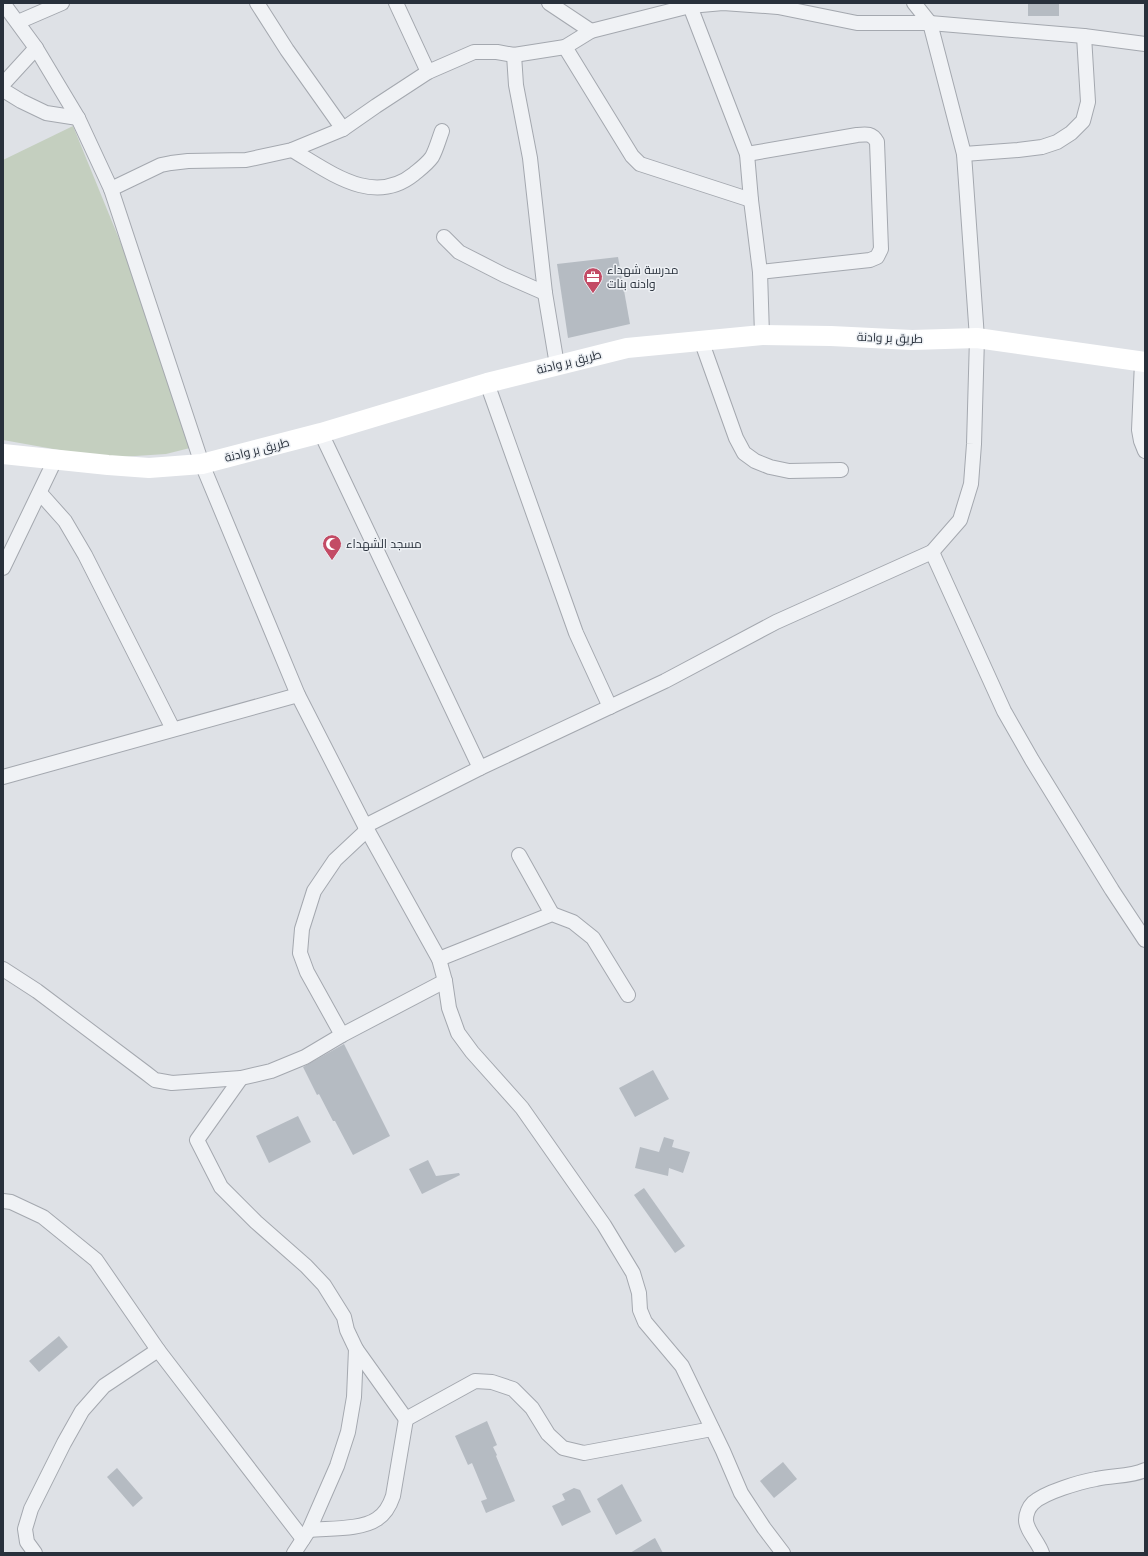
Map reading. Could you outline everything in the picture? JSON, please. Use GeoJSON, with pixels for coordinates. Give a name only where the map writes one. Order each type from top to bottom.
{"type":"FeatureCollection","features":[{"type":"Feature","properties":{"kind":"street"},"geometry":{"type":"LineString","coordinates":[[3,3],[36,48],[78,118],[111,189],[202,464],[298,695],[366,828],[439,959],[445,981],[449,1008],[458,1033],[472,1052],[522,1108],[604,1226],[633,1273],[639,1293],[640,1310],[645,1322],[682,1366],[741,1493],[764,1528],[783,1553]]}},
{"type":"Feature","properties":{"kind":"street"},"geometry":{"type":"LineString","coordinates":[[18,22],[62,3]]}},
{"type":"Feature","properties":{"kind":"street"},"geometry":{"type":"LineString","coordinates":[[257,3],[287,50],[343,129]]}},
{"type":"Feature","properties":{"kind":"street"},"geometry":{"type":"LineString","coordinates":[[396,3],[428,72]]}},
{"type":"Feature","properties":{"kind":"street"},"geometry":{"type":"LineString","coordinates":[[549,3],[591,31]]}},
{"type":"Feature","properties":{"kind":"street"},"geometry":{"type":"LineString","coordinates":[[111,189],[161,165],[188,161],[246,160],[292,150],[343,129],[428,72],[474,52],[492,52],[514,55],[565,47],[591,31],[690,6],[723,3],[778,7],[857,23],[930,23],[1084,36],[1145,44]]}},
{"type":"Feature","properties":{"kind":"street"},"geometry":{"type":"LineString","coordinates":[[342,1035],[307,972],[300,953],[302,929],[314,891],[335,860],[366,828],[480,768],[665,681],[776,622],[932,552],[960,520],[971,484],[974,444],[977,338],[964,154],[930,23],[914,3]]}},
{"type":"Feature","properties":{"kind":"street"},"geometry":{"type":"LineString","coordinates":[[690,6],[747,154],[750,200],[760,272],[762,335]]}},
{"type":"Feature","properties":{"kind":"street"},"geometry":{"type":"LineString","coordinates":[[964,154],[1042,147],[1057,142],[1071,133],[1083,121],[1088,102],[1084,36]]}},
{"type":"Feature","properties":{"kind":"street"},"geometry":{"type":"LineString","coordinates":[[565,47],[632,156],[640,164],[750,200]]}},
{"type":"Feature","properties":{"kind":"street"},"geometry":{"type":"LineString","coordinates":[[3,84],[36,48]]}},
{"type":"Feature","properties":{"kind":"street"},"geometry":{"type":"LineString","coordinates":[[514,55],[516,85],[530,158],[545,293],[557,365]]}},
{"type":"Feature","properties":{"kind":"street"},"geometry":{"type":"LineString","coordinates":[[3,90],[37,109],[51,114],[78,118]]}},
{"type":"Feature","properties":{"kind":"street"},"geometry":{"type":"LineString","coordinates":[[292,150],[343,179],[367,188],[379,189],[397,185],[406,181],[421,169],[432,157],[442,131]]}},
{"type":"Feature","properties":{"kind":"street"},"geometry":{"type":"LineString","coordinates":[[747,154],[857,135],[869,134],[875,137],[877,142],[881,249],[877,257],[870,260],[760,272]]}},
{"type":"Feature","properties":{"kind":"street"},"geometry":{"type":"LineString","coordinates":[[444,237],[464,255],[545,293]]}},
{"type":"Feature","properties":{"kind":"street","name":"طريق بر وادنة"},"geometry":{"type":"LineString","coordinates":[[3,454],[108,466],[149,468],[202,464],[321,433],[487,383],[626,348],[762,335],[831,336],[912,340],[977,338],[1143,362]]}},
{"type":"Feature","properties":{"kind":"street"},"geometry":{"type":"LineString","coordinates":[[701,340],[736,438],[744,453],[755,461],[770,467],[789,471],[841,470]]}},
{"type":"Feature","properties":{"kind":"street"},"geometry":{"type":"LineString","coordinates":[[1143,362],[1139,430],[1145,451]]}},
{"type":"Feature","properties":{"kind":"street"},"geometry":{"type":"LineString","coordinates":[[487,383],[576,633],[610,707]]}},
{"type":"Feature","properties":{"kind":"street"},"geometry":{"type":"LineString","coordinates":[[321,433],[480,768]]}},
{"type":"Feature","properties":{"kind":"street"},"geometry":{"type":"LineString","coordinates":[[3,568],[55,460]]}},
{"type":"Feature","properties":{"kind":"street"},"geometry":{"type":"LineString","coordinates":[[40,493],[65,521],[85,555],[173,729]]}},
{"type":"Feature","properties":{"kind":"street"},"geometry":{"type":"LineString","coordinates":[[932,552],[1004,711],[1040,773],[1112,890],[1145,940]]}},
{"type":"Feature","properties":{"kind":"street"},"geometry":{"type":"LineString","coordinates":[[3,777],[298,695]]}},
{"type":"Feature","properties":{"kind":"street"},"geometry":{"type":"LineString","coordinates":[[519,855],[552,914],[573,922],[593,938],[628,995]]}},
{"type":"Feature","properties":{"kind":"street"},"geometry":{"type":"LineString","coordinates":[[439,959],[552,914]]}},
{"type":"Feature","properties":{"kind":"street"},"geometry":{"type":"LineString","coordinates":[[3,968],[38,991],[155,1080],[172,1083],[241,1078],[271,1071],[306,1057],[342,1035],[445,981]]}},
{"type":"Feature","properties":{"kind":"street"},"geometry":{"type":"LineString","coordinates":[[241,1078],[197,1140],[221,1187],[256,1222],[306,1266],[324,1285],[344,1317],[347,1330],[356,1349],[406,1420],[393,1496],[389,1507],[377,1519],[360,1526],[306,1534]]}},
{"type":"Feature","properties":{"kind":"street"},"geometry":{"type":"LineString","coordinates":[[3,1201],[11,1202],[44,1217],[96,1260],[158,1350],[306,1534]]}},
{"type":"Feature","properties":{"kind":"street"},"geometry":{"type":"LineString","coordinates":[[294,1553],[306,1534],[337,1466],[348,1432],[354,1397],[356,1349]]}},
{"type":"Feature","properties":{"kind":"street"},"geometry":{"type":"LineString","coordinates":[[35,1553],[27,1542],[25,1529],[31,1509],[82,1411],[104,1386],[158,1350]]}},
{"type":"Feature","properties":{"kind":"street"},"geometry":{"type":"LineString","coordinates":[[406,1420],[475,1381],[492,1382],[513,1389],[532,1408],[548,1434],[563,1448],[584,1453],[712,1429]]}},
{"type":"Feature","properties":{"kind":"street"},"geometry":{"type":"LineString","coordinates":[[1042,1553],[1026,1521],[1028,1512],[1033,1503],[1052,1492],[1070,1485],[1097,1478],[1137,1473],[1145,1470]]}},
{"type":"Feature","properties":{"kind":"green space"},"geometry":{"type":"Polygon","coordinates":[[[73,126],[124,251],[190,448],[166,454],[104,458],[3,440],[3,160],[73,126]]]}},
{"type":"Feature","properties":{"kind":"building"},"geometry":{"type":"Polygon","coordinates":[[[1028,3],[1059,3],[1059,16],[1028,16],[1028,3]]]}},
{"type":"Feature","properties":{"kind":"building","name":"مدرسة شهداء وادنه بنات"},"geometry":{"type":"Polygon","coordinates":[[[618,257],[630,324],[568,338],[557,264],[618,257]]]}},
{"type":"Feature","properties":{"kind":"building"},"geometry":{"type":"Polygon","coordinates":[[[344,1044],[390,1136],[353,1155],[319,1094],[317,1095],[303,1067],[344,1044]]]}},
{"type":"Feature","properties":{"kind":"building"},"geometry":{"type":"Polygon","coordinates":[[[653,1070],[669,1099],[635,1117],[619,1088],[653,1070]]]}},
{"type":"Feature","properties":{"kind":"building"},"geometry":{"type":"Polygon","coordinates":[[[298,1116],[311,1142],[269,1163],[256,1136],[298,1116]]]}},
{"type":"Feature","properties":{"kind":"building"},"geometry":{"type":"Polygon","coordinates":[[[664,1137],[674,1140],[672,1147],[690,1152],[683,1173],[669,1168],[668,1176],[635,1168],[640,1147],[659,1152],[664,1137]]]}},
{"type":"Feature","properties":{"kind":"building"},"geometry":{"type":"Polygon","coordinates":[[[428,1160],[436,1176],[459,1173],[460,1175],[422,1194],[409,1169],[428,1160]]]}},
{"type":"Feature","properties":{"kind":"building"},"geometry":{"type":"Polygon","coordinates":[[[644,1188],[685,1246],[675,1253],[634,1195],[644,1188]]]}},
{"type":"Feature","properties":{"kind":"building"},"geometry":{"type":"Polygon","coordinates":[[[59,1336],[68,1347],[39,1372],[29,1361],[59,1336]]]}},
{"type":"Feature","properties":{"kind":"building"},"geometry":{"type":"Polygon","coordinates":[[[487,1421],[497,1445],[493,1447],[497,1455],[496,1456],[515,1501],[486,1513],[481,1501],[487,1499],[472,1463],[468,1465],[455,1436],[487,1421]]]}},
{"type":"Feature","properties":{"kind":"building"},"geometry":{"type":"Polygon","coordinates":[[[783,1462],[797,1479],[774,1498],[760,1481],[783,1462]]]}},
{"type":"Feature","properties":{"kind":"building"},"geometry":{"type":"Polygon","coordinates":[[[117,1468],[143,1498],[133,1507],[107,1477],[117,1468]]]}},
{"type":"Feature","properties":{"kind":"building"},"geometry":{"type":"Polygon","coordinates":[[[622,1484],[642,1521],[616,1535],[597,1499],[622,1484]]]}},
{"type":"Feature","properties":{"kind":"building"},"geometry":{"type":"Polygon","coordinates":[[[574,1488],[580,1490],[591,1512],[562,1526],[552,1506],[565,1500],[562,1494],[574,1488]]]}},
{"type":"Feature","properties":{"kind":"building"},"geometry":{"type":"Polygon","coordinates":[[[655,1538],[663,1553],[630,1553],[653,1539],[655,1538]]]}},
{"type":"Feature","properties":{"kind":"place","name":"مدرسة شهداء وادنه بنات"},"geometry":{"type":"Point","coordinates":[593,294]}},
{"type":"Feature","properties":{"kind":"place","name":"مسجد الشهداء"},"geometry":{"type":"Point","coordinates":[332,561]}}]}
